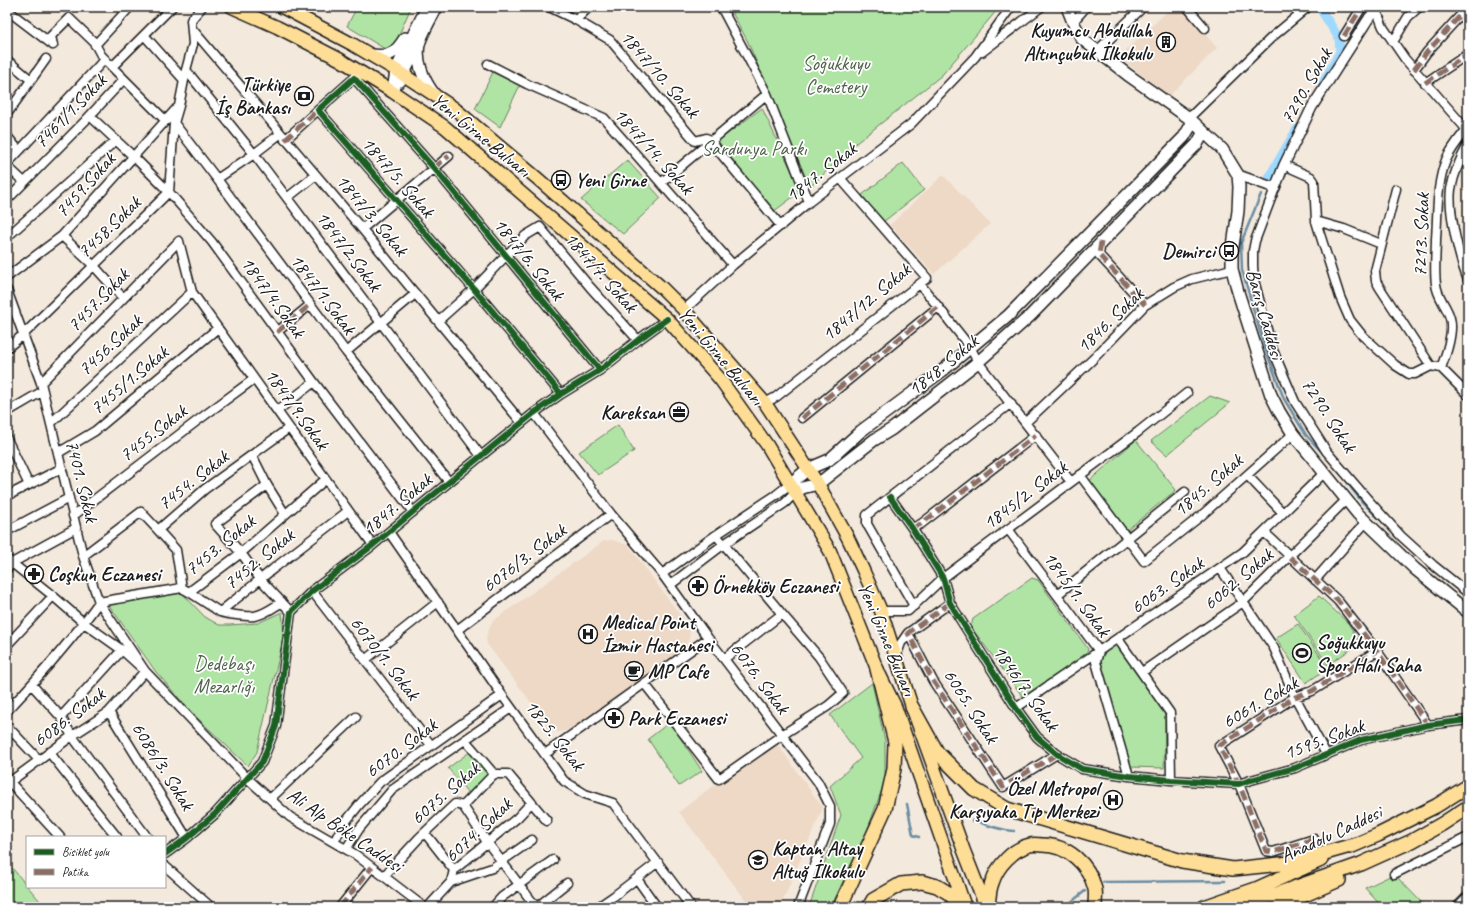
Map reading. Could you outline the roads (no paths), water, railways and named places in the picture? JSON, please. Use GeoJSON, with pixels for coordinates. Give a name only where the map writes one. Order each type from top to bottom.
{"type":"FeatureCollection","features":[{"type":"Feature","properties":{"kind":"highway"},"geometry":{"type":"LineString","coordinates":[[840,907],[885,810],[894,769],[895,742],[877,669]]}},
{"type":"Feature","properties":{"kind":"highway"},"geometry":{"type":"LineString","coordinates":[[912,707],[937,752],[974,789],[1007,809],[1015,812],[1182,861],[1233,869],[1290,863],[1356,844]]}},
{"type":"Feature","properties":{"kind":"highway","name":"Anadolu Caddesi"},"geometry":{"type":"LineString","coordinates":[[1204,907],[1256,890],[1291,875],[1378,835],[1436,806],[1468,786]]}},
{"type":"Feature","properties":{"kind":"highway","name":"Anadolu Caddesi"},"geometry":{"type":"LineString","coordinates":[[1240,907],[1361,864],[1412,841],[1468,807]]}},
{"type":"Feature","properties":{"kind":"highway"},"geometry":{"type":"LineString","coordinates":[[1442,824],[1468,813]]}},
{"type":"Feature","properties":{"kind":"highway"},"geometry":{"type":"LineString","coordinates":[[987,907],[991,883],[998,870],[1005,860],[1018,850],[1030,845],[1050,845],[1065,850],[1078,858],[1084,864],[1095,889],[1095,907]]}},
{"type":"Feature","properties":{"kind":"highway"},"geometry":{"type":"LineString","coordinates":[[1277,907],[1346,877],[1361,864]]}},
{"type":"Feature","properties":{"kind":"highway"},"geometry":{"type":"LineString","coordinates":[[869,907],[873,900],[901,884],[922,882],[937,886],[950,894],[962,907]]}},
{"type":"Feature","properties":{"kind":"main road","name":"Yeni Girne Bulvarı"},"geometry":{"type":"LineString","coordinates":[[232,7],[318,48],[392,92],[445,127],[668,319],[720,379],[767,445],[830,551],[877,669],[895,706],[965,907]]}},
{"type":"Feature","properties":{"kind":"main road","name":"Yeni Girne Bulvarı"},"geometry":{"type":"LineString","coordinates":[[282,7],[371,55],[454,108],[538,178],[662,288],[684,310],[765,403],[818,484],[848,538],[881,611],[912,707],[964,851],[987,907]]}},
{"type":"Feature","properties":{"kind":"main road"},"geometry":{"type":"LineString","coordinates":[[400,73],[419,43],[437,7]]}},
{"type":"Feature","properties":{"kind":"main road"},"geometry":{"type":"LineString","coordinates":[[1060,7],[1073,22]]}},
{"type":"Feature","properties":{"kind":"main road"},"geometry":{"type":"LineString","coordinates":[[1067,7],[1073,22]]}},
{"type":"Feature","properties":{"kind":"main road"},"geometry":{"type":"LineString","coordinates":[[392,92],[425,11]]}},
{"type":"Feature","properties":{"kind":"main road"},"geometry":{"type":"LineString","coordinates":[[371,55],[381,56],[393,53],[400,47],[414,22],[425,11]]}},
{"type":"Feature","properties":{"kind":"main road","name":"Barış Caddesi"},"geometry":{"type":"LineString","coordinates":[[1073,22],[1082,39],[1191,120],[1222,149],[1238,175],[1238,211],[1234,236],[1232,269],[1271,395],[1279,411],[1292,434],[1366,522],[1415,569],[1468,612]]}},
{"type":"Feature","properties":{"kind":"main road"},"geometry":{"type":"LineString","coordinates":[[419,43],[420,67],[424,79],[437,98]]}},
{"type":"Feature","properties":{"kind":"main road","name":"1848. Sokak"},"geometry":{"type":"LineString","coordinates":[[792,488],[808,469],[829,460],[861,431],[942,371],[1017,308],[1184,137],[1191,120]]}},
{"type":"Feature","properties":{"kind":"main road","name":"1848. Sokak"},"geometry":{"type":"LineString","coordinates":[[792,488],[802,488],[818,484],[978,362],[1030,316],[1197,144],[1204,132]]}},
{"type":"Feature","properties":{"kind":"street"},"geometry":{"type":"LineString","coordinates":[[95,45],[129,8],[128,7]]}},
{"type":"Feature","properties":{"kind":"street"},"geometry":{"type":"LineString","coordinates":[[112,67],[172,7]]}},
{"type":"Feature","properties":{"kind":"street","name":"7459.Sokak"},"geometry":{"type":"LineString","coordinates":[[7,277],[62,236],[134,157],[170,122],[179,106],[193,44],[191,20],[202,7]]}},
{"type":"Feature","properties":{"kind":"street","name":"1847/10. Sokak"},"geometry":{"type":"LineString","coordinates":[[549,7],[576,20],[610,40],[695,141],[706,138],[711,140],[781,226]]}},
{"type":"Feature","properties":{"kind":"street"},"geometry":{"type":"LineString","coordinates":[[576,20],[589,7]]}},
{"type":"Feature","properties":{"kind":"street"},"geometry":{"type":"LineString","coordinates":[[721,7],[767,94],[809,202]]}},
{"type":"Feature","properties":{"kind":"street","name":"1847. Sokak"},"geometry":{"type":"LineString","coordinates":[[684,310],[733,265],[809,202],[911,124],[975,57],[1011,7]]}},
{"type":"Feature","properties":{"kind":"street","name":"1847. Sokak"},"geometry":{"type":"LineString","coordinates":[[975,57],[1041,7]]}},
{"type":"Feature","properties":{"kind":"street"},"geometry":{"type":"LineString","coordinates":[[1073,22],[1086,7]]}},
{"type":"Feature","properties":{"kind":"street"},"geometry":{"type":"LineString","coordinates":[[1097,51],[1143,7]]}},
{"type":"Feature","properties":{"kind":"street"},"geometry":{"type":"LineString","coordinates":[[1187,7],[1205,28]]}},
{"type":"Feature","properties":{"kind":"street"},"geometry":{"type":"LineString","coordinates":[[1344,36],[1362,7]]}},
{"type":"Feature","properties":{"kind":"street"},"geometry":{"type":"LineString","coordinates":[[1375,7],[1383,26],[1393,42],[1414,70],[1467,131]]}},
{"type":"Feature","properties":{"kind":"street","name":"7290. Sokak"},"geometry":{"type":"LineString","coordinates":[[1375,7],[1312,107],[1284,165],[1255,241],[1253,251],[1254,280],[1272,348],[1295,402],[1328,452],[1370,502],[1411,545],[1468,593]]}},
{"type":"Feature","properties":{"kind":"street"},"geometry":{"type":"LineString","coordinates":[[1393,42],[1408,17],[1419,7]]}},
{"type":"Feature","properties":{"kind":"street"},"geometry":{"type":"LineString","coordinates":[[1414,70],[1427,52],[1468,7]]}},
{"type":"Feature","properties":{"kind":"street"},"geometry":{"type":"LineString","coordinates":[[1191,120],[1271,38],[1305,9]]}},
{"type":"Feature","properties":{"kind":"street","name":"1847/1.Sokak"},"geometry":{"type":"LineString","coordinates":[[7,10],[53,45],[51,36],[69,18],[94,42],[112,67],[170,122],[217,179],[310,305],[448,482]]}},
{"type":"Feature","properties":{"kind":"street","name":"1847/3. Sokak"},"geometry":{"type":"LineString","coordinates":[[193,30],[362,229],[522,423]]}},
{"type":"Feature","properties":{"kind":"street"},"geometry":{"type":"LineString","coordinates":[[144,35],[184,80]]}},
{"type":"Feature","properties":{"kind":"street"},"geometry":{"type":"LineString","coordinates":[[1425,83],[1468,54]]}},
{"type":"Feature","properties":{"kind":"street"},"geometry":{"type":"LineString","coordinates":[[7,114],[46,59]]}},
{"type":"Feature","properties":{"kind":"street"},"geometry":{"type":"LineString","coordinates":[[24,182],[7,165],[65,100],[105,59]]}},
{"type":"Feature","properties":{"kind":"street"},"geometry":{"type":"LineString","coordinates":[[7,60],[31,80]]}},
{"type":"Feature","properties":{"kind":"street","name":"1847/14. Sokak"},"geometry":{"type":"LineString","coordinates":[[488,64],[528,84],[604,118],[733,265]]}},
{"type":"Feature","properties":{"kind":"street","name":"1847/2.Sokak"},"geometry":{"type":"LineString","coordinates":[[186,70],[254,154],[481,456]]}},
{"type":"Feature","properties":{"kind":"street","name":"1847/5. Sokak"},"geometry":{"type":"LineString","coordinates":[[434,168],[354,78],[318,110],[474,289],[560,394]]}},
{"type":"Feature","properties":{"kind":"street","name":"7461/1.Sokak"},"geometry":{"type":"LineString","coordinates":[[7,200],[90,116],[124,79]]}},
{"type":"Feature","properties":{"kind":"street"},"geometry":{"type":"LineString","coordinates":[[661,183],[767,94]]}},
{"type":"Feature","properties":{"kind":"street"},"geometry":{"type":"LineString","coordinates":[[217,179],[254,154],[283,137],[318,110]]}},
{"type":"Feature","properties":{"kind":"street","name":"1847/4.Sokak"},"geometry":{"type":"LineString","coordinates":[[90,116],[170,192],[212,242],[314,382],[413,512]]}},
{"type":"Feature","properties":{"kind":"street","name":"7458.Sokak"},"geometry":{"type":"LineString","coordinates":[[7,348],[24,334],[170,192],[170,122]]}},
{"type":"Feature","properties":{"kind":"street","name":"7213. Sokak"},"geometry":{"type":"LineString","coordinates":[[1441,368],[1448,345],[1450,318],[1436,285],[1438,203],[1441,177],[1447,159],[1455,144],[1467,131]]}},
{"type":"Feature","properties":{"kind":"street"},"geometry":{"type":"LineString","coordinates":[[7,136],[19,151]]}},
{"type":"Feature","properties":{"kind":"street"},"geometry":{"type":"LineString","coordinates":[[7,237],[115,141]]}},
{"type":"Feature","properties":{"kind":"street"},"geometry":{"type":"LineString","coordinates":[[1468,145],[1456,169],[1451,190],[1454,223],[1459,251],[1468,280]]}},
{"type":"Feature","properties":{"kind":"street"},"geometry":{"type":"LineString","coordinates":[[362,229],[449,156]]}},
{"type":"Feature","properties":{"kind":"street"},"geometry":{"type":"LineString","coordinates":[[1284,165],[1311,177],[1314,181],[1316,221],[1340,297],[1350,320],[1362,335],[1395,365],[1409,374],[1415,374],[1431,366],[1441,368],[1468,395]]}},
{"type":"Feature","properties":{"kind":"street","name":"1847/6. Sokak"},"geometry":{"type":"LineString","coordinates":[[434,168],[600,370]]}},
{"type":"Feature","properties":{"kind":"street"},"geometry":{"type":"LineString","coordinates":[[287,198],[316,175]]}},
{"type":"Feature","properties":{"kind":"street"},"geometry":{"type":"LineString","coordinates":[[1238,175],[1275,188]]}},
{"type":"Feature","properties":{"kind":"street","name":"1847/12. Sokak"},"geometry":{"type":"LineString","coordinates":[[765,403],[776,397],[927,278],[840,178]]}},
{"type":"Feature","properties":{"kind":"street"},"geometry":{"type":"LineString","coordinates":[[1396,189],[1375,271],[1376,281],[1431,366]]}},
{"type":"Feature","properties":{"kind":"street"},"geometry":{"type":"LineString","coordinates":[[1316,221],[1344,229],[1381,244]]}},
{"type":"Feature","properties":{"kind":"street","name":"1847/7. Sokak"},"geometry":{"type":"LineString","coordinates":[[506,256],[525,236],[540,227],[638,340]]}},
{"type":"Feature","properties":{"kind":"street"},"geometry":{"type":"LineString","coordinates":[[62,236],[94,266],[123,298]]}},
{"type":"Feature","properties":{"kind":"street","name":"7457.Sokak"},"geometry":{"type":"LineString","coordinates":[[7,412],[42,387],[123,298],[179,241],[192,292]]}},
{"type":"Feature","properties":{"kind":"street"},"geometry":{"type":"LineString","coordinates":[[1102,242],[1099,255],[1145,305]]}},
{"type":"Feature","properties":{"kind":"street"},"geometry":{"type":"LineString","coordinates":[[438,321],[474,289],[506,256]]}},
{"type":"Feature","properties":{"kind":"street","name":"1846. Sokak"},"geometry":{"type":"LineString","coordinates":[[1026,422],[1092,360],[1145,305],[1174,287],[1192,279],[1232,269]]}},
{"type":"Feature","properties":{"kind":"street"},"geometry":{"type":"LineString","coordinates":[[920,284],[970,347],[978,362],[1071,482]]}},
{"type":"Feature","properties":{"kind":"street","name":"1847/9.Sokak"},"geometry":{"type":"LineString","coordinates":[[192,292],[373,545]]}},
{"type":"Feature","properties":{"kind":"street","name":"7456.Sokak"},"geometry":{"type":"LineString","coordinates":[[51,423],[192,292]]}},
{"type":"Feature","properties":{"kind":"street"},"geometry":{"type":"LineString","coordinates":[[346,352],[415,294]]}},
{"type":"Feature","properties":{"kind":"street","name":"7401. Sokak"},"geometry":{"type":"LineString","coordinates":[[8,295],[24,334],[42,387],[83,556],[99,602],[146,671]]}},
{"type":"Feature","properties":{"kind":"street"},"geometry":{"type":"LineString","coordinates":[[277,332],[310,305]]}},
{"type":"Feature","properties":{"kind":"street"},"geometry":{"type":"LineString","coordinates":[[802,418],[938,307]]}},
{"type":"Feature","properties":{"kind":"street","name":"1847. Sokak"},"geometry":{"type":"LineString","coordinates":[[291,612],[312,591],[373,545],[534,413],[560,394],[600,370],[668,319]]}},
{"type":"Feature","properties":{"kind":"street","name":"7455/1.Sokak"},"geometry":{"type":"LineString","coordinates":[[58,453],[95,430],[218,328]]}},
{"type":"Feature","properties":{"kind":"street","name":"7455.Sokak"},"geometry":{"type":"LineString","coordinates":[[73,516],[196,421],[254,379]]}},
{"type":"Feature","properties":{"kind":"street"},"geometry":{"type":"LineString","coordinates":[[277,411],[314,382]]}},
{"type":"Feature","properties":{"kind":"street","name":"1845/2. Sokak"},"geometry":{"type":"LineString","coordinates":[[881,611],[908,612],[943,578],[1188,393]]}},
{"type":"Feature","properties":{"kind":"street"},"geometry":{"type":"LineString","coordinates":[[914,606],[866,524],[867,515],[1010,403]]}},
{"type":"Feature","properties":{"kind":"street","name":"6076. Sokak"},"geometry":{"type":"LineString","coordinates":[[534,413],[611,514],[662,574],[708,638],[818,782],[830,806],[830,824],[798,907]]}},
{"type":"Feature","properties":{"kind":"street","name":"7454. Sokak"},"geometry":{"type":"LineString","coordinates":[[83,556],[141,512],[158,530],[206,489],[289,428]]}},
{"type":"Feature","properties":{"kind":"street","name":"1845. Sokak"},"geometry":{"type":"LineString","coordinates":[[1128,539],[1144,561],[1202,514],[1292,434]]}},
{"type":"Feature","properties":{"kind":"street"},"geometry":{"type":"LineString","coordinates":[[912,528],[921,524],[1036,436]]}},
{"type":"Feature","properties":{"kind":"street"},"geometry":{"type":"LineString","coordinates":[[7,439],[29,484]]}},
{"type":"Feature","properties":{"kind":"street"},"geometry":{"type":"LineString","coordinates":[[252,455],[267,485],[285,514]]}},
{"type":"Feature","properties":{"kind":"street"},"geometry":{"type":"LineString","coordinates":[[7,496],[62,468]]}},
{"type":"Feature","properties":{"kind":"street","name":"6063. Sokak"},"geometry":{"type":"LineString","coordinates":[[1016,708],[1243,552],[1324,473]]}},
{"type":"Feature","properties":{"kind":"street"},"geometry":{"type":"LineString","coordinates":[[1080,475],[1128,539]]}},
{"type":"Feature","properties":{"kind":"street"},"geometry":{"type":"LineString","coordinates":[[1247,475],[1283,513]]}},
{"type":"Feature","properties":{"kind":"street","name":"7453. Sokak"},"geometry":{"type":"LineString","coordinates":[[99,602],[185,590],[241,553],[326,479]]}},
{"type":"Feature","properties":{"kind":"street"},"geometry":{"type":"LineString","coordinates":[[166,853],[216,814],[248,779],[262,762],[276,726],[291,612],[260,579],[241,553],[215,524],[267,485]]}},
{"type":"Feature","properties":{"kind":"street","name":"1848. Sokak"},"geometry":{"type":"LineString","coordinates":[[662,574],[716,535],[776,495],[792,488]]}},
{"type":"Feature","properties":{"kind":"street","name":"1848. Sokak"},"geometry":{"type":"LineString","coordinates":[[670,585],[724,544],[785,503],[792,488]]}},
{"type":"Feature","properties":{"kind":"street"},"geometry":{"type":"LineString","coordinates":[[1057,595],[1185,492]]}},
{"type":"Feature","properties":{"kind":"street","name":"1846/7. Sokak"},"geometry":{"type":"LineString","coordinates":[[890,497],[912,528],[943,578],[950,603],[1016,708],[1037,737],[1057,754],[1082,769],[1170,780],[1239,784]]}},
{"type":"Feature","properties":{"kind":"street"},"geometry":{"type":"LineString","coordinates":[[7,531],[69,498]]}},
{"type":"Feature","properties":{"kind":"street","name":"6062. Sokak"},"geometry":{"type":"LineString","coordinates":[[1142,672],[1243,602],[1346,500]]}},
{"type":"Feature","properties":{"kind":"street","name":"7452. Sokak"},"geometry":{"type":"LineString","coordinates":[[185,590],[220,612],[348,511]]}},
{"type":"Feature","properties":{"kind":"street","name":"6076/3. Sokak"},"geometry":{"type":"LineString","coordinates":[[457,630],[611,514]]}},
{"type":"Feature","properties":{"kind":"street"},"geometry":{"type":"LineString","coordinates":[[1315,580],[1366,522]]}},
{"type":"Feature","properties":{"kind":"street"},"geometry":{"type":"LineString","coordinates":[[76,528],[9,564],[53,596],[84,623],[122,650],[146,671]]}},
{"type":"Feature","properties":{"kind":"street"},"geometry":{"type":"LineString","coordinates":[[158,530],[176,550],[185,590]]}},
{"type":"Feature","properties":{"kind":"street","name":"1845/1. Sokak"},"geometry":{"type":"LineString","coordinates":[[1008,530],[1099,651],[1096,662],[1129,776]]}},
{"type":"Feature","properties":{"kind":"street","name":"1825. Sokak"},"geometry":{"type":"LineString","coordinates":[[389,532],[511,708],[564,781],[585,794],[613,803],[691,907]]}},
{"type":"Feature","properties":{"kind":"street"},"geometry":{"type":"LineString","coordinates":[[1264,532],[1338,601],[1376,651],[1428,725]]}},
{"type":"Feature","properties":{"kind":"street"},"geometry":{"type":"LineString","coordinates":[[644,683],[719,779],[782,735],[828,706],[843,693],[819,657],[716,535]]}},
{"type":"Feature","properties":{"kind":"street"},"geometry":{"type":"LineString","coordinates":[[1220,568],[1274,648],[1295,697],[1326,754]]}},
{"type":"Feature","properties":{"kind":"street","name":"6070/1. Sokak"},"geometry":{"type":"LineString","coordinates":[[312,591],[431,745]]}},
{"type":"Feature","properties":{"kind":"street"},"geometry":{"type":"LineString","coordinates":[[7,645],[53,596]]}},
{"type":"Feature","properties":{"kind":"street"},"geometry":{"type":"LineString","coordinates":[[7,710],[32,684],[84,623],[99,602]]}},
{"type":"Feature","properties":{"kind":"street"},"geometry":{"type":"LineString","coordinates":[[220,612],[226,614],[254,616],[268,611],[282,602]]}},
{"type":"Feature","properties":{"kind":"street"},"geometry":{"type":"LineString","coordinates":[[365,660],[438,602]]}},
{"type":"Feature","properties":{"kind":"street"},"geometry":{"type":"LineString","coordinates":[[896,658],[901,643],[908,633],[950,603]]}},
{"type":"Feature","properties":{"kind":"street"},"geometry":{"type":"LineString","coordinates":[[724,659],[782,614]]}},
{"type":"Feature","properties":{"kind":"street","name":"6065. Sokak"},"geometry":{"type":"LineString","coordinates":[[908,633],[933,681],[1003,787],[1057,754]]}},
{"type":"Feature","properties":{"kind":"street"},"geometry":{"type":"LineString","coordinates":[[545,754],[708,638]]}},
{"type":"Feature","properties":{"kind":"street"},"geometry":{"type":"LineString","coordinates":[[1118,639],[1170,713],[1170,780]]}},
{"type":"Feature","properties":{"kind":"street"},"geometry":{"type":"LineString","coordinates":[[61,717],[122,650]]}},
{"type":"Feature","properties":{"kind":"street","name":"6061. Sokak"},"geometry":{"type":"LineString","coordinates":[[1314,839],[1273,852],[1266,851],[1239,784],[1219,746],[1295,697],[1312,691],[1376,651]]}},
{"type":"Feature","properties":{"kind":"street","name":"6086. Sokak"},"geometry":{"type":"LineString","coordinates":[[8,782],[72,736],[109,712],[146,671]]}},
{"type":"Feature","properties":{"kind":"street","name":"Ali Alp Böke Caddesi"},"geometry":{"type":"LineString","coordinates":[[146,671],[248,779],[290,817],[346,849],[424,907]]}},
{"type":"Feature","properties":{"kind":"street"},"geometry":{"type":"LineString","coordinates":[[32,684],[61,717],[72,736],[147,836]]}},
{"type":"Feature","properties":{"kind":"street","name":"6070. Sokak"},"geometry":{"type":"LineString","coordinates":[[334,842],[347,820],[380,782],[502,695]]}},
{"type":"Feature","properties":{"kind":"street"},"geometry":{"type":"LineString","coordinates":[[346,849],[359,829],[392,790],[511,708]]}},
{"type":"Feature","properties":{"kind":"street","name":"6086/3. Sokak"},"geometry":{"type":"LineString","coordinates":[[109,712],[187,838]]}},
{"type":"Feature","properties":{"kind":"street"},"geometry":{"type":"LineString","coordinates":[[270,799],[356,716]]}},
{"type":"Feature","properties":{"kind":"street","name":"1595. Sokak"},"geometry":{"type":"LineString","coordinates":[[1239,784],[1295,768],[1361,740],[1428,725],[1468,720]]}},
{"type":"Feature","properties":{"kind":"street"},"geometry":{"type":"LineString","coordinates":[[7,726],[39,760]]}},
{"type":"Feature","properties":{"kind":"street"},"geometry":{"type":"LineString","coordinates":[[465,740],[494,774]]}},
{"type":"Feature","properties":{"kind":"street"},"geometry":{"type":"LineString","coordinates":[[49,752],[115,836]]}},
{"type":"Feature","properties":{"kind":"street","name":"6075. Sokak"},"geometry":{"type":"LineString","coordinates":[[384,876],[455,804],[463,806],[494,774],[508,774],[531,803]]}},
{"type":"Feature","properties":{"kind":"street"},"geometry":{"type":"LineString","coordinates":[[8,782],[59,836]]}},
{"type":"Feature","properties":{"kind":"street"},"geometry":{"type":"LineString","coordinates":[[531,803],[546,821]]}},
{"type":"Feature","properties":{"kind":"street","name":"6074. Sokak"},"geometry":{"type":"LineString","coordinates":[[451,882],[454,870],[517,818],[531,803]]}},
{"type":"Feature","properties":{"kind":"street"},"geometry":{"type":"LineString","coordinates":[[463,806],[487,842],[536,907],[567,883]]}},
{"type":"Feature","properties":{"kind":"street"},"geometry":{"type":"LineString","coordinates":[[425,833],[454,870]]}},
{"type":"Feature","properties":{"kind":"street"},"geometry":{"type":"LineString","coordinates":[[1394,874],[1468,837]]}},
{"type":"Feature","properties":{"kind":"street"},"geometry":{"type":"LineString","coordinates":[[428,907],[451,882],[492,868],[532,840]]}},
{"type":"Feature","properties":{"kind":"street"},"geometry":{"type":"LineString","coordinates":[[493,907],[502,897],[520,886],[553,860]]}},
{"type":"Feature","properties":{"kind":"street"},"geometry":{"type":"LineString","coordinates":[[598,907],[658,862]]}},
{"type":"Feature","properties":{"kind":"street"},"geometry":{"type":"LineString","coordinates":[[166,867],[211,907]]}},
{"type":"Feature","properties":{"kind":"street"},"geometry":{"type":"LineString","coordinates":[[340,907],[372,867]]}},
{"type":"Feature","properties":{"kind":"street"},"geometry":{"type":"LineString","coordinates":[[636,879],[657,907]]}},
{"type":"Feature","properties":{"kind":"street"},"geometry":{"type":"LineString","coordinates":[[1457,907],[1468,896]]}},
{"type":"Feature","properties":{"kind":"waterway"},"geometry":{"type":"LineString","coordinates":[[1319,7],[1339,38],[1340,52],[1322,85]]}},
{"type":"Feature","properties":{"kind":"waterway"},"geometry":{"type":"LineString","coordinates":[[1269,177],[1297,129]]}},
{"type":"Feature","properties":{"kind":"waterway"},"geometry":{"type":"LineString","coordinates":[[1261,194],[1241,243],[1242,270],[1264,345],[1284,399],[1306,435],[1329,460]]}},
{"type":"Feature","properties":{"kind":"waterway"},"geometry":{"type":"LineString","coordinates":[[1344,477],[1358,498],[1388,527]]}},
{"type":"Feature","properties":{"kind":"waterway"},"geometry":{"type":"LineString","coordinates":[[1424,562],[1437,573]]}},
{"type":"Feature","properties":{"kind":"waterway"},"geometry":{"type":"LineString","coordinates":[[907,804],[913,835],[919,837]]}},
{"type":"Feature","properties":{"kind":"waterway"},"geometry":{"type":"LineString","coordinates":[[972,821],[974,820],[1003,830],[1014,831]]}},
{"type":"Feature","properties":{"kind":"waterway"},"geometry":{"type":"LineString","coordinates":[[1103,882],[1225,881]]}},
{"type":"Feature","properties":{"kind":"waterway"},"geometry":{"type":"LineString","coordinates":[[1065,907],[1085,891]]}},
{"type":"Feature","properties":{"kind":"place","name":"Kuyumcu Abdullah Altınçubuk İlkokulu"},"geometry":{"type":"Point","coordinates":[1166,42]}},
{"type":"Feature","properties":{"kind":"place","name":"Türkiye İş Bankası"},"geometry":{"type":"Point","coordinates":[304,96]}},
{"type":"Feature","properties":{"kind":"place","name":"Yeni Girne"},"geometry":{"type":"Point","coordinates":[561,180]}},
{"type":"Feature","properties":{"kind":"place","name":"Demirci"},"geometry":{"type":"Point","coordinates":[1229,251]}},
{"type":"Feature","properties":{"kind":"place","name":"Kareksan"},"geometry":{"type":"Point","coordinates":[679,412]}},
{"type":"Feature","properties":{"kind":"place","name":"Coşkun Eczanesi"},"geometry":{"type":"Point","coordinates":[34,574]}},
{"type":"Feature","properties":{"kind":"place","name":"Örnekköy Eczanesi"},"geometry":{"type":"Point","coordinates":[698,586]}},
{"type":"Feature","properties":{"kind":"place","name":"Medical Point İzmir Hastanesi"},"geometry":{"type":"Point","coordinates":[588,634]}},
{"type":"Feature","properties":{"kind":"place","name":"Soğukkuyu Spor Halı Saha"},"geometry":{"type":"Point","coordinates":[1302,653]}},
{"type":"Feature","properties":{"kind":"place","name":"MP Cafe"},"geometry":{"type":"Point","coordinates":[634,671]}},
{"type":"Feature","properties":{"kind":"place","name":"Park Eczanesi"},"geometry":{"type":"Point","coordinates":[614,718]}},
{"type":"Feature","properties":{"kind":"place","name":"Özel Metropol Karşıyaka Tıp Merkezi"},"geometry":{"type":"Point","coordinates":[1113,800]}},
{"type":"Feature","properties":{"kind":"place","name":"Kaptan Altay Altuğ İlkokulu"},"geometry":{"type":"Point","coordinates":[758,860]}},
{"type":"Feature","properties":{"kind":"park label","name":"Soğukkuyu Cemetery"},"geometry":{"type":"Point","coordinates":[836,74]}},
{"type":"Feature","properties":{"kind":"park label","name":"Sardunya Parkı"},"geometry":{"type":"Point","coordinates":[754,148]}},
{"type":"Feature","properties":{"kind":"park label","name":"Dedebaşı Mezarlığı"},"geometry":{"type":"Point","coordinates":[224,674]}}]}
